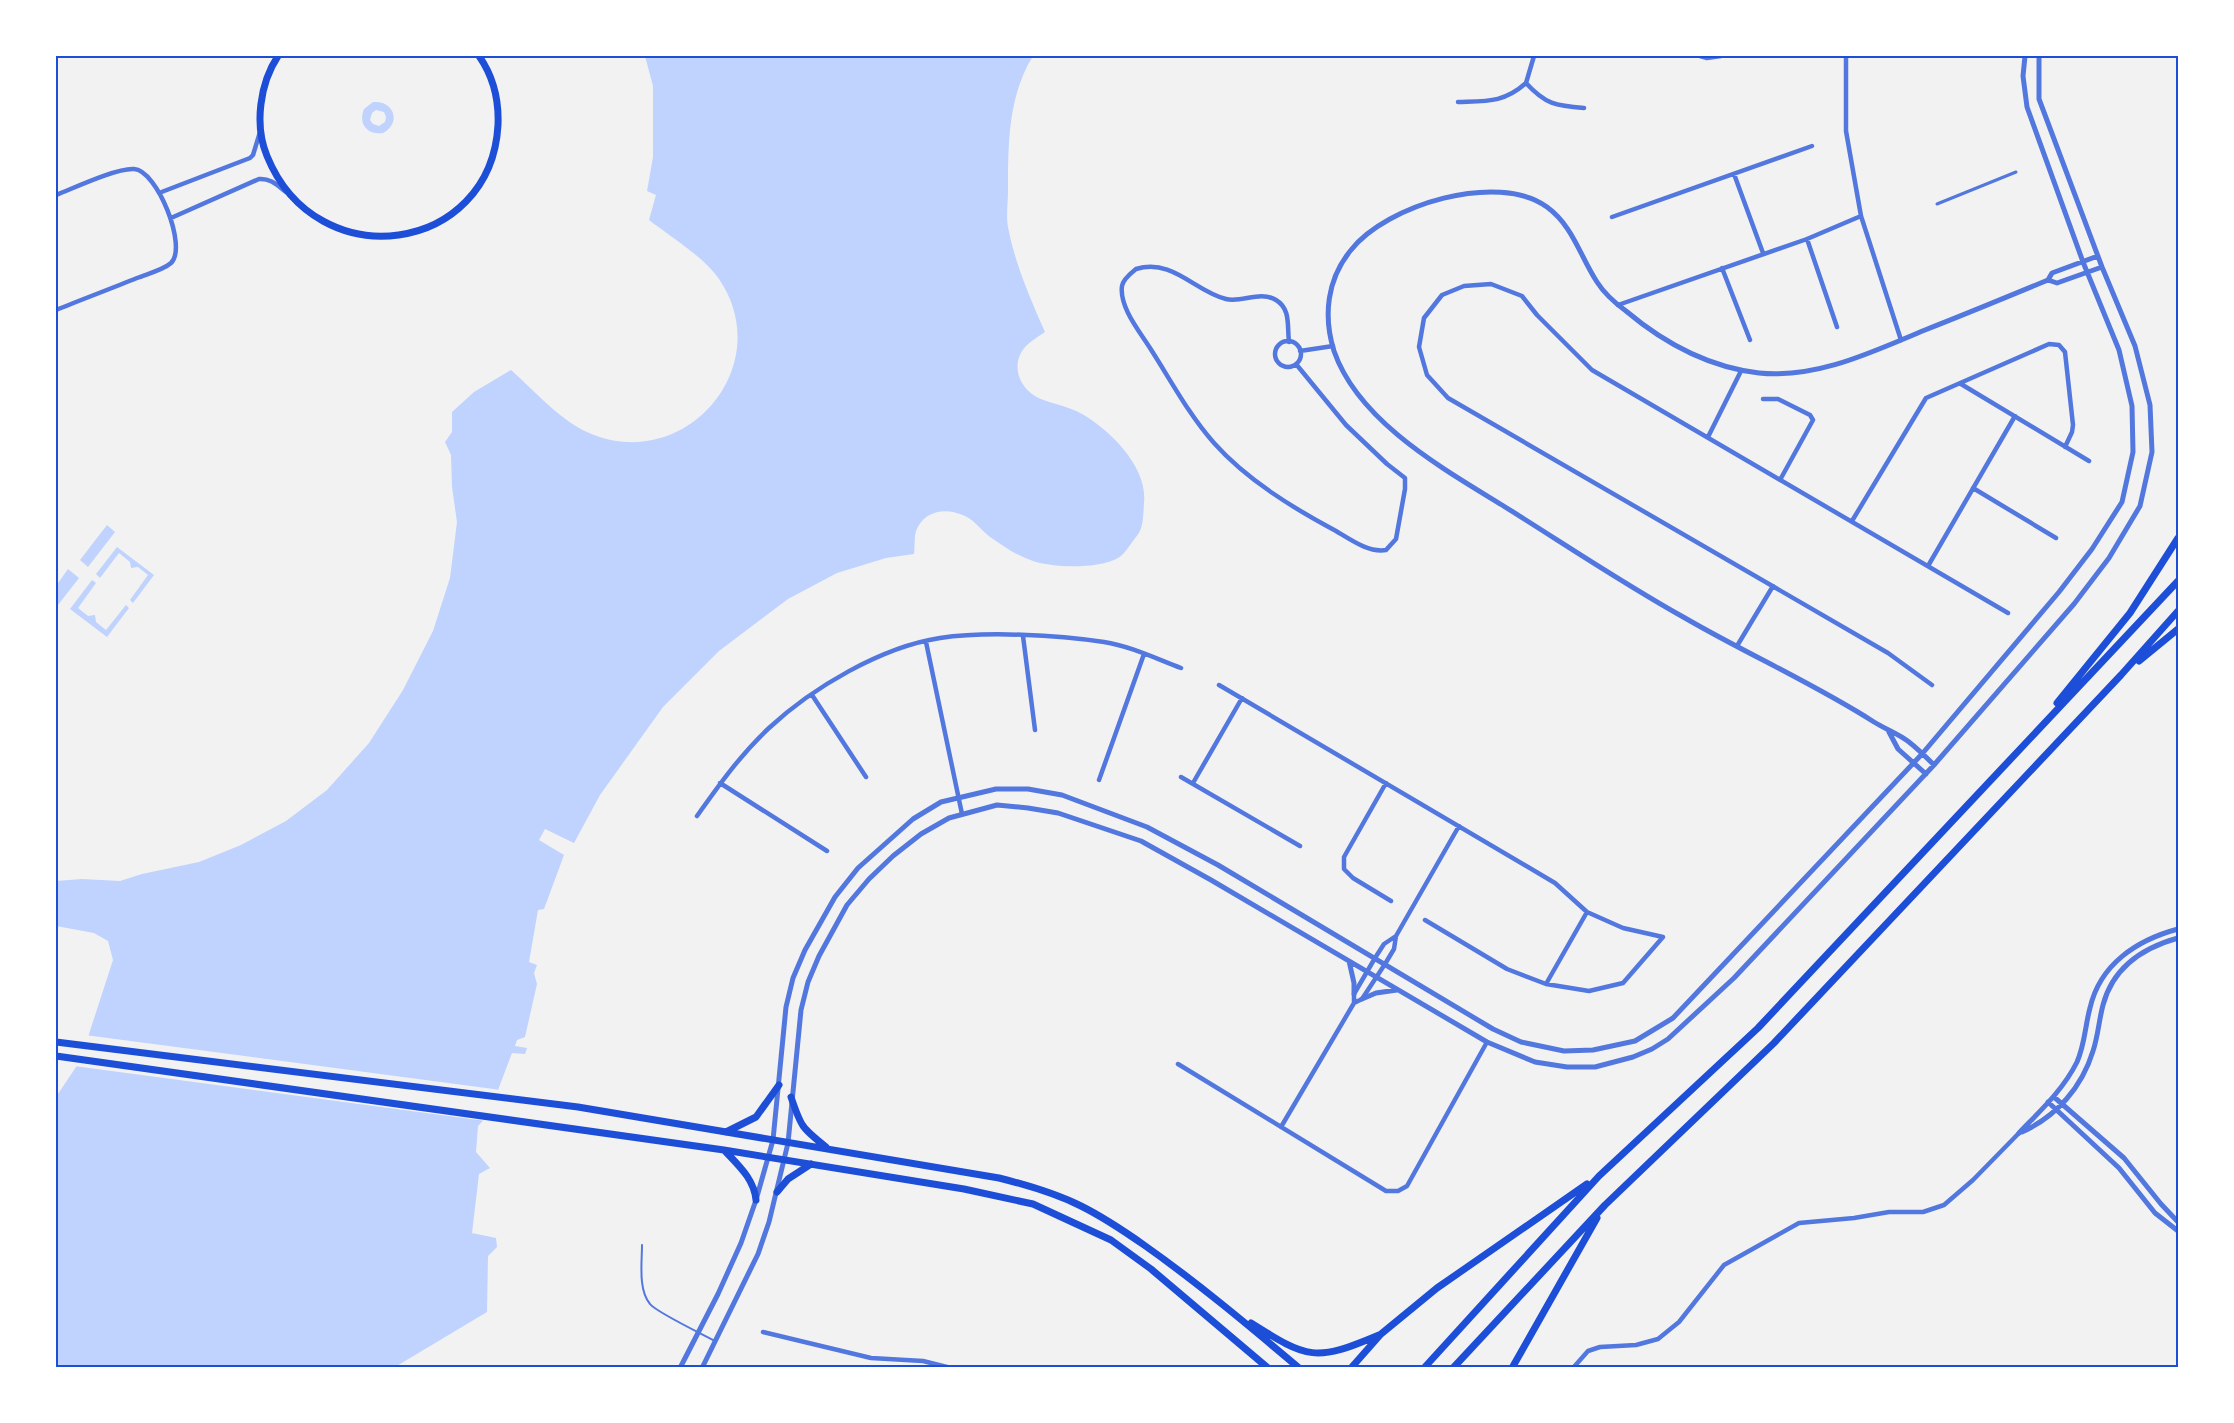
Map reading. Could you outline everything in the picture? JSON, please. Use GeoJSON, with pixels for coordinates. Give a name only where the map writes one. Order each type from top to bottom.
{"type":"FeatureCollection","features":[{"type":"Feature","properties":{"kind":"main road"},"geometry":{"type":"LineString","coordinates":[[278,56],[267,78],[261,98],[260,129],[265,152],[274,173],[286,192],[307,213],[322,222],[356,234],[373,237],[419,230],[446,217],[479,184],[493,153],[497,135],[496,98],[491,79],[479,56]]}},
{"type":"Feature","properties":{"kind":"main road"},"geometry":{"type":"LineString","coordinates":[[2027,740],[2130,613],[2178,538]]}},
{"type":"Feature","properties":{"kind":"main road"},"geometry":{"type":"LineString","coordinates":[[1424,1368],[1599,1176],[1758,1028],[2178,581]]}},
{"type":"Feature","properties":{"kind":"main road"},"geometry":{"type":"LineString","coordinates":[[1453,1368],[1605,1205],[1774,1042],[2178,612]]}},
{"type":"Feature","properties":{"kind":"main road"},"geometry":{"type":"LineString","coordinates":[[2121,675],[2178,629]]}},
{"type":"Feature","properties":{"kind":"main road"},"geometry":{"type":"LineString","coordinates":[[56,1042],[549,1104],[988,1176],[1046,1192],[1082,1206],[1122,1230],[1228,1308],[1299,1368]]}},
{"type":"Feature","properties":{"kind":"main road"},"geometry":{"type":"LineString","coordinates":[[56,1056],[724,1150],[964,1189],[1033,1204],[1111,1240],[1152,1269],[1268,1368]]}},
{"type":"Feature","properties":{"kind":"main road"},"geometry":{"type":"LineString","coordinates":[[726,1132],[756,1117],[779,1085]]}},
{"type":"Feature","properties":{"kind":"main road"},"geometry":{"type":"LineString","coordinates":[[791,1097],[799,1122],[806,1131],[828,1148]]}},
{"type":"Feature","properties":{"kind":"main road"},"geometry":{"type":"LineString","coordinates":[[724,1150],[748,1177],[755,1191],[756,1200]]}},
{"type":"Feature","properties":{"kind":"main road"},"geometry":{"type":"LineString","coordinates":[[777,1192],[788,1179],[811,1164]]}},
{"type":"Feature","properties":{"kind":"main road"},"geometry":{"type":"LineString","coordinates":[[1351,1368],[1381,1334],[1437,1288],[1599,1176]]}},
{"type":"Feature","properties":{"kind":"main road"},"geometry":{"type":"LineString","coordinates":[[1511,1368],[1605,1205]]}},
{"type":"Feature","properties":{"kind":"main road"},"geometry":{"type":"LineString","coordinates":[[1228,1308],[1287,1345],[1308,1354],[1326,1353],[1381,1334]]}},
{"type":"Feature","properties":{"kind":"street"},"geometry":{"type":"LineString","coordinates":[[1458,102],[1494,101],[1514,93],[1526,83],[1534,56]]}},
{"type":"Feature","properties":{"kind":"street"},"geometry":{"type":"LineString","coordinates":[[1700,56],[1707,58],[1721,56]]}},
{"type":"Feature","properties":{"kind":"street"},"geometry":{"type":"LineString","coordinates":[[1846,56],[1846,130],[1862,216],[1901,340]]}},
{"type":"Feature","properties":{"kind":"street"},"geometry":{"type":"LineString","coordinates":[[680,1368],[741,1243],[756,1200],[773,1140],[786,1007],[793,978],[805,950],[835,897],[858,868],[913,819],[940,802],[996,789],[1028,789],[1062,795],[1147,827],[1376,958],[1493,1029],[1521,1042],[1564,1051],[1593,1050],[1635,1041],[1673,1018],[1922,754],[2059,592],[2092,549],[2122,502],[2133,452],[2132,406],[2119,350],[2083,262],[2026,107],[2023,76],[2025,56]]}},
{"type":"Feature","properties":{"kind":"street"},"geometry":{"type":"LineString","coordinates":[[702,1368],[758,1254],[777,1192],[788,1143],[801,1010],[808,982],[819,956],[848,905],[869,879],[893,855],[921,834],[949,818],[998,805],[1028,808],[1058,813],[1142,841],[1487,1042],[1535,1062],[1567,1067],[1595,1066],[1633,1057],[1652,1049],[1668,1039],[1734,978],[1926,774],[2074,604],[2109,558],[2140,506],[2152,452],[2150,405],[2135,346],[2102,267],[2039,99],[2039,56]]}},
{"type":"Feature","properties":{"kind":"street"},"geometry":{"type":"LineString","coordinates":[[1526,83],[1539,97],[1561,106],[1584,108]]}},
{"type":"Feature","properties":{"kind":"street"},"geometry":{"type":"LineString","coordinates":[[159,193],[250,158],[253,155],[260,129]]}},
{"type":"Feature","properties":{"kind":"street"},"geometry":{"type":"LineString","coordinates":[[1612,217],[1812,146]]}},
{"type":"Feature","properties":{"kind":"street"},"geometry":{"type":"LineString","coordinates":[[56,195],[110,174],[134,169],[143,171],[151,179],[171,218],[177,254],[171,263],[56,310]]}},
{"type":"Feature","properties":{"kind":"street"},"geometry":{"type":"LineString","coordinates":[[1938,204],[2016,172]]}},
{"type":"Feature","properties":{"kind":"street"},"geometry":{"type":"LineString","coordinates":[[1734,174],[1763,253]]}},
{"type":"Feature","properties":{"kind":"street"},"geometry":{"type":"LineString","coordinates":[[171,218],[259,179],[265,178],[286,192]]}},
{"type":"Feature","properties":{"kind":"street"},"geometry":{"type":"LineString","coordinates":[[1934,765],[1906,739],[1889,732],[1829,695],[1682,617],[1473,487],[1397,435],[1369,409],[1340,367],[1327,320],[1331,291],[1343,260],[1356,243],[1370,230],[1406,210],[1463,194],[1484,192],[1508,194],[1530,198],[1545,205],[1575,238],[1598,285],[1647,329],[1671,344],[1703,360],[1742,370],[1763,374],[1804,374],[1901,340],[2048,280],[2052,273],[2098,256]]}},
{"type":"Feature","properties":{"kind":"street"},"geometry":{"type":"LineString","coordinates":[[1618,305],[1807,239],[1862,216]]}},
{"type":"Feature","properties":{"kind":"street"},"geometry":{"type":"LineString","coordinates":[[1807,239],[1837,327]]}},
{"type":"Feature","properties":{"kind":"street"},"geometry":{"type":"LineString","coordinates":[[1289,342],[1288,316],[1277,300],[1268,296],[1235,301],[1224,299],[1181,275],[1160,267],[1136,269],[1124,282],[1122,293],[1132,317],[1177,390],[1214,442],[1229,458],[1299,511],[1367,548],[1386,550],[1396,539],[1405,478],[1387,464],[1347,425],[1296,364]]}},
{"type":"Feature","properties":{"kind":"street"},"geometry":{"type":"LineString","coordinates":[[2048,280],[2057,283],[2102,267]]}},
{"type":"Feature","properties":{"kind":"street"},"geometry":{"type":"LineString","coordinates":[[1722,268],[1750,340]]}},
{"type":"Feature","properties":{"kind":"street"},"geometry":{"type":"LineString","coordinates":[[1932,685],[1888,653],[1448,398],[1426,375],[1419,347],[1424,318],[1442,295],[1464,286],[1491,284],[1522,296],[1537,315],[1592,370],[2008,613]]}},
{"type":"Feature","properties":{"kind":"street"},"geometry":{"type":"LineString","coordinates":[[1284,342],[1289,342],[1294,343],[1300,351],[1300,356],[1296,364],[1281,366],[1275,358],[1276,348],[1284,342]]}},
{"type":"Feature","properties":{"kind":"street"},"geometry":{"type":"LineString","coordinates":[[1852,521],[1926,398],[2049,344],[2059,345],[2065,352],[2073,432],[2065,447]]}},
{"type":"Feature","properties":{"kind":"street"},"geometry":{"type":"LineString","coordinates":[[1300,351],[1333,346]]}},
{"type":"Feature","properties":{"kind":"street"},"geometry":{"type":"LineString","coordinates":[[1708,437],[1742,370]]}},
{"type":"Feature","properties":{"kind":"street"},"geometry":{"type":"LineString","coordinates":[[1961,384],[2089,461]]}},
{"type":"Feature","properties":{"kind":"street"},"geometry":{"type":"LineString","coordinates":[[1763,399],[1779,399],[1810,415],[1813,420],[1780,480]]}},
{"type":"Feature","properties":{"kind":"street"},"geometry":{"type":"LineString","coordinates":[[1928,566],[2015,416]]}},
{"type":"Feature","properties":{"kind":"street"},"geometry":{"type":"LineString","coordinates":[[1973,488],[2056,538]]}},
{"type":"Feature","properties":{"kind":"street"},"geometry":{"type":"LineString","coordinates":[[1737,645],[1773,586]]}},
{"type":"Feature","properties":{"kind":"street"},"geometry":{"type":"LineString","coordinates":[[697,816],[735,763],[770,727],[812,695],[854,669],[895,650],[940,638],[982,635],[1023,636],[1105,642],[1181,668]]}},
{"type":"Feature","properties":{"kind":"street"},"geometry":{"type":"LineString","coordinates":[[1023,636],[1035,730]]}},
{"type":"Feature","properties":{"kind":"street"},"geometry":{"type":"LineString","coordinates":[[926,642],[962,814]]}},
{"type":"Feature","properties":{"kind":"street"},"geometry":{"type":"LineString","coordinates":[[1099,780],[1144,654]]}},
{"type":"Feature","properties":{"kind":"street"},"geometry":{"type":"LineString","coordinates":[[1220,685],[1555,884],[1587,912],[1623,928],[1664,937],[1623,983],[1589,991],[1546,984],[1507,969],[1425,920]]}},
{"type":"Feature","properties":{"kind":"street"},"geometry":{"type":"LineString","coordinates":[[812,695],[866,777]]}},
{"type":"Feature","properties":{"kind":"street"},"geometry":{"type":"LineString","coordinates":[[1193,783],[1242,698]]}},
{"type":"Feature","properties":{"kind":"street"},"geometry":{"type":"LineString","coordinates":[[1889,732],[1898,748],[1926,774]]}},
{"type":"Feature","properties":{"kind":"street"},"geometry":{"type":"LineString","coordinates":[[1181,777],[1300,846]]}},
{"type":"Feature","properties":{"kind":"street"},"geometry":{"type":"LineString","coordinates":[[720,783],[827,851]]}},
{"type":"Feature","properties":{"kind":"street"},"geometry":{"type":"LineString","coordinates":[[1386,783],[1344,857],[1344,868],[1353,878],[1392,901]]}},
{"type":"Feature","properties":{"kind":"street"},"geometry":{"type":"LineString","coordinates":[[1362,999],[1394,949],[1396,936],[1459,826]]}},
{"type":"Feature","properties":{"kind":"street"},"geometry":{"type":"LineString","coordinates":[[1546,984],[1587,912]]}},
{"type":"Feature","properties":{"kind":"street"},"geometry":{"type":"LineString","coordinates":[[1573,1368],[1588,1352],[1600,1347],[1636,1345],[1658,1339],[1679,1322],[1724,1265],[1799,1223],[1889,1212],[1923,1212],[1944,1205],[1973,1180],[2065,1083],[2082,1050],[2094,995],[2106,973],[2122,955],[2144,941],[2178,929]]}},
{"type":"Feature","properties":{"kind":"street"},"geometry":{"type":"LineString","coordinates":[[1354,994],[1384,944],[1396,936]]}},
{"type":"Feature","properties":{"kind":"street"},"geometry":{"type":"LineString","coordinates":[[2019,1133],[2037,1125],[2057,1111],[2073,1091],[2090,1061],[2106,993],[2119,971],[2147,949],[2178,938]]}},
{"type":"Feature","properties":{"kind":"street"},"geometry":{"type":"LineString","coordinates":[[1281,1127],[1354,1003],[1354,982],[1349,961]]}},
{"type":"Feature","properties":{"kind":"street"},"geometry":{"type":"LineString","coordinates":[[1354,1003],[1376,993],[1397,990]]}},
{"type":"Feature","properties":{"kind":"street"},"geometry":{"type":"LineString","coordinates":[[1178,1064],[1386,1191],[1398,1191],[1407,1186],[1487,1042]]}},
{"type":"Feature","properties":{"kind":"street"},"geometry":{"type":"LineString","coordinates":[[2054,1097],[2124,1158],[2178,1222]]}},
{"type":"Feature","properties":{"kind":"street"},"geometry":{"type":"LineString","coordinates":[[2048,1102],[2119,1168],[2155,1213],[2178,1231]]}},
{"type":"Feature","properties":{"kind":"street"},"geometry":{"type":"LineString","coordinates":[[763,1332],[871,1358],[923,1361],[951,1368]]}},
{"type":"Feature","properties":{"kind":"lane"},"geometry":{"type":"LineString","coordinates":[[642,1245],[642,1276],[650,1305],[715,1341]]}},
{"type":"Feature","properties":{"kind":"water"},"geometry":{"type":"Polygon","coordinates":[[[645,56],[1033,56],[1019,87],[1011,121],[1007,218],[1019,268],[1045,332],[1021,352],[1018,373],[1024,386],[1035,396],[1082,414],[1104,430],[1125,451],[1134,463],[1144,489],[1143,517],[1139,533],[1118,558],[1110,562],[1088,566],[1064,566],[1028,559],[1007,549],[969,518],[958,513],[936,512],[924,519],[916,531],[914,554],[886,558],[837,573],[788,599],[719,651],[663,707],[600,795],[574,843],[545,829],[539,840],[564,855],[544,909],[538,910],[529,962],[537,965],[534,973],[537,984],[525,1037],[517,1040],[515,1046],[527,1048],[525,1054],[512,1053],[498,1090],[495,1108],[478,1126],[476,1152],[490,1168],[479,1174],[472,1233],[496,1238],[497,1247],[488,1256],[487,1312],[395,1367],[56,1367],[56,1097],[84,1055],[113,960],[108,941],[94,933],[56,926],[56,881],[82,879],[120,881],[199,862],[241,845],[286,821],[327,790],[369,743],[403,690],[433,631],[450,578],[457,522],[452,487],[451,455],[445,442],[452,432],[452,412],[474,392],[511,370],[550,406],[582,430],[594,435],[629,442],[662,438],[691,424],[714,402],[730,375],[737,344],[734,312],[719,279],[696,255],[649,220],[656,195],[647,191],[653,157],[653,86],[645,56]]]}},
{"type":"Feature","properties":{"kind":"water"},"geometry":{"type":"Polygon","coordinates":[[[373,102],[380,102],[390,108],[394,118],[389,129],[383,133],[368,130],[362,119],[364,109],[373,102]],[[376,110],[372,113],[370,120],[373,124],[379,126],[385,122],[384,112],[376,110]]]}},
{"type":"Feature","properties":{"kind":"water"},"geometry":{"type":"Polygon","coordinates":[[[107,525],[115,532],[88,567],[80,560],[107,525]]]}},
{"type":"Feature","properties":{"kind":"water"},"geometry":{"type":"Polygon","coordinates":[[[117,547],[154,575],[133,603],[130,600],[148,575],[138,567],[131,568],[130,562],[119,553],[100,578],[96,574],[117,547]]]}},
{"type":"Feature","properties":{"kind":"water"},"geometry":{"type":"Polygon","coordinates":[[[68,569],[79,578],[58,605],[56,586],[68,569]]]}},
{"type":"Feature","properties":{"kind":"water"},"geometry":{"type":"Polygon","coordinates":[[[92,580],[96,583],[78,608],[88,616],[95,615],[96,622],[106,630],[126,605],[129,608],[107,637],[70,609],[92,580]]]}},
{"type":"Feature","properties":{"kind":"pier"},"geometry":{"type":"Polygon","coordinates":[[[85,1035],[501,1090],[497,1109],[486,1121],[74,1066],[82,1054],[85,1035]]]}}]}
